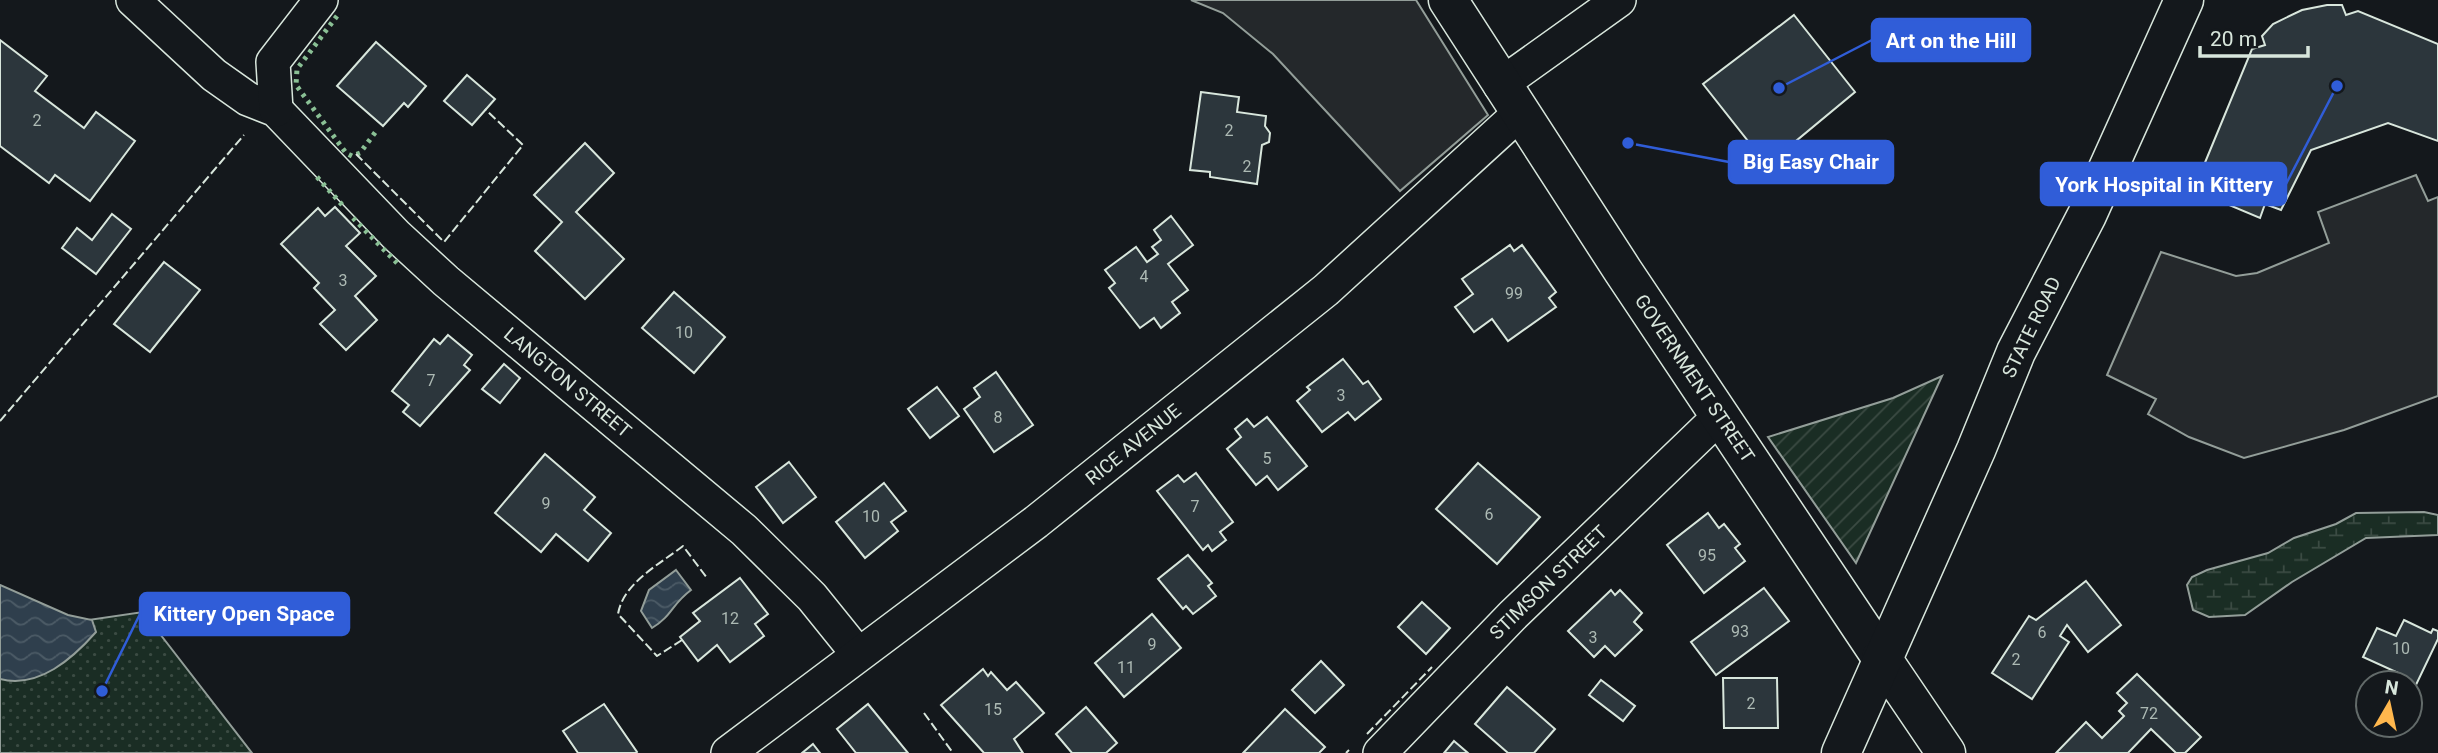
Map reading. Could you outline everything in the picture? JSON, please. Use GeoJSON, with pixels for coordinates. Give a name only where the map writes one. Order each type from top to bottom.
{"type":"FeatureCollection","features":[{"type":"Feature","properties":{"kind":"main road","name":"GOVERNMENT STREET"},"geometry":{"type":"LineString","coordinates":[[1448,0],[1510,99],[1946,753]]}},
{"type":"Feature","properties":{"kind":"main road","name":"STATE ROAD"},"geometry":{"type":"LineString","coordinates":[[1841,753],[2016,352],[2087,215],[2184,0]]}},
{"type":"Feature","properties":{"kind":"street"},"geometry":{"type":"LineString","coordinates":[[132,0],[214,75],[248,99],[276,110],[273,62],[321,0]]}},
{"type":"Feature","properties":{"kind":"street","name":"RICE AVENUE"},"geometry":{"type":"LineString","coordinates":[[728,753],[1036,522],[1326,290],[1510,99],[1619,0]]}},
{"type":"Feature","properties":{"kind":"street","name":"LANGTON STREET"},"geometry":{"type":"LineString","coordinates":[[276,110],[396,235],[430,266],[762,547],[812,597],[858,654]]}},
{"type":"Feature","properties":{"kind":"street","name":"STIMSON STREET"},"geometry":{"type":"LineString","coordinates":[[1380,753],[1513,616],[1720,416]]}},
{"type":"Feature","properties":{"kind":"green space"},"geometry":{"type":"Polygon","coordinates":[[[1942,376],[1856,563],[1768,437],[1893,398],[1942,376]]]}},
{"type":"Feature","properties":{"kind":"green space"},"geometry":{"type":"Polygon","coordinates":[[[2424,512],[2438,515],[2438,535],[2366,538],[2292,582],[2245,615],[2209,617],[2193,610],[2187,585],[2192,577],[2207,570],[2268,553],[2294,538],[2336,524],[2356,513],[2424,512]]]}},
{"type":"Feature","properties":{"kind":"green space"},"geometry":{"type":"Polygon","coordinates":[[[143,612],[252,753],[0,753],[0,630],[34,628],[143,612]]]}},
{"type":"Feature","properties":{"kind":"shaded area"},"geometry":{"type":"Polygon","coordinates":[[[1191,0],[1416,0],[1488,115],[1400,191],[1273,54],[1223,13],[1191,0]]]}},
{"type":"Feature","properties":{"kind":"shaded area"},"geometry":{"type":"Polygon","coordinates":[[[2416,175],[2428,201],[2438,197],[2438,396],[2344,430],[2244,458],[2189,437],[2148,414],[2156,399],[2107,375],[2161,252],[2236,276],[2257,273],[2329,243],[2318,212],[2416,175]]]}},
{"type":"Feature","properties":{"kind":"water"},"geometry":{"type":"Polygon","coordinates":[[[676,570],[691,590],[652,628],[641,611],[649,590],[676,570]]]}},
{"type":"Feature","properties":{"kind":"water"},"geometry":{"type":"Polygon","coordinates":[[[0,585],[68,615],[92,620],[96,632],[77,652],[54,669],[28,680],[0,679],[0,585]]]}},
{"type":"Feature","properties":{"kind":"building"},"geometry":{"type":"Polygon","coordinates":[[[2342,5],[2346,15],[2358,11],[2438,44],[2438,141],[2388,123],[2311,150],[2281,210],[2265,204],[2260,218],[2210,197],[2216,183],[2199,177],[2252,49],[2265,45],[2262,36],[2273,24],[2302,10],[2342,5]]]}},
{"type":"Feature","properties":{"kind":"building"},"geometry":{"type":"Polygon","coordinates":[[[1794,15],[1855,92],[1767,165],[1703,84],[1794,15]]]}},
{"type":"Feature","properties":{"kind":"building"},"geometry":{"type":"Polygon","coordinates":[[[0,40],[47,76],[35,91],[84,128],[96,112],[135,141],[90,201],[55,175],[49,183],[0,146],[0,40]]]}},
{"type":"Feature","properties":{"kind":"building"},"geometry":{"type":"Polygon","coordinates":[[[376,42],[426,86],[408,107],[404,103],[383,126],[337,86],[376,42]]]}},
{"type":"Feature","properties":{"kind":"building"},"geometry":{"type":"Polygon","coordinates":[[[467,75],[495,99],[472,125],[444,101],[467,75]]]}},
{"type":"Feature","properties":{"kind":"building"},"geometry":{"type":"Polygon","coordinates":[[[1201,92],[1239,97],[1237,112],[1266,116],[1265,126],[1270,133],[1269,142],[1262,145],[1257,184],[1210,177],[1210,172],[1190,170],[1201,92]]]}},
{"type":"Feature","properties":{"kind":"building"},"geometry":{"type":"Polygon","coordinates":[[[585,143],[614,173],[576,212],[624,259],[585,299],[535,251],[562,222],[534,195],[585,143]]]}},
{"type":"Feature","properties":{"kind":"building"},"geometry":{"type":"Polygon","coordinates":[[[335,207],[360,233],[346,246],[376,276],[355,296],[377,320],[346,350],[320,324],[335,310],[314,288],[319,283],[281,244],[318,208],[325,216],[335,207]]]}},
{"type":"Feature","properties":{"kind":"building"},"geometry":{"type":"Polygon","coordinates":[[[112,214],[131,229],[96,274],[62,248],[77,228],[92,240],[112,214]]]}},
{"type":"Feature","properties":{"kind":"building"},"geometry":{"type":"Polygon","coordinates":[[[1171,216],[1193,245],[1168,264],[1188,290],[1172,302],[1180,313],[1161,328],[1154,318],[1140,328],[1109,288],[1115,283],[1105,270],[1136,247],[1147,262],[1158,254],[1152,247],[1161,240],[1154,230],[1171,216]]]}},
{"type":"Feature","properties":{"kind":"building"},"geometry":{"type":"Polygon","coordinates":[[[1510,245],[1514,251],[1522,245],[1556,292],[1549,298],[1556,307],[1508,341],[1492,319],[1474,332],[1455,307],[1473,294],[1462,279],[1510,245]]]}},
{"type":"Feature","properties":{"kind":"building"},"geometry":{"type":"Polygon","coordinates":[[[164,262],[200,290],[150,352],[114,324],[164,262]]]}},
{"type":"Feature","properties":{"kind":"building"},"geometry":{"type":"Polygon","coordinates":[[[674,292],[725,337],[694,373],[642,328],[674,292]]]}},
{"type":"Feature","properties":{"kind":"building"},"geometry":{"type":"Polygon","coordinates":[[[448,335],[472,355],[464,365],[470,370],[420,426],[403,412],[409,405],[392,391],[434,339],[440,344],[448,335]]]}},
{"type":"Feature","properties":{"kind":"building"},"geometry":{"type":"Polygon","coordinates":[[[1343,359],[1363,384],[1368,381],[1381,399],[1355,420],[1348,412],[1322,432],[1297,401],[1310,390],[1307,387],[1343,359]]]}},
{"type":"Feature","properties":{"kind":"building"},"geometry":{"type":"Polygon","coordinates":[[[504,364],[520,378],[500,403],[482,389],[504,364]]]}},
{"type":"Feature","properties":{"kind":"building"},"geometry":{"type":"Polygon","coordinates":[[[996,372],[1033,425],[994,452],[964,409],[980,397],[974,388],[996,372]]]}},
{"type":"Feature","properties":{"kind":"building"},"geometry":{"type":"Polygon","coordinates":[[[937,387],[959,416],[930,438],[908,409],[937,387]]]}},
{"type":"Feature","properties":{"kind":"building"},"geometry":{"type":"Polygon","coordinates":[[[1267,417],[1307,466],[1278,490],[1267,476],[1256,485],[1227,449],[1241,437],[1235,429],[1247,419],[1254,427],[1267,417]]]}},
{"type":"Feature","properties":{"kind":"building"},"geometry":{"type":"Polygon","coordinates":[[[545,454],[595,497],[584,510],[611,533],[588,561],[556,534],[541,552],[495,513],[545,454]]]}},
{"type":"Feature","properties":{"kind":"building"},"geometry":{"type":"Polygon","coordinates":[[[789,462],[816,497],[783,523],[756,487],[789,462]]]}},
{"type":"Feature","properties":{"kind":"building"},"geometry":{"type":"Polygon","coordinates":[[[1478,463],[1540,517],[1497,564],[1436,509],[1478,463]]]}},
{"type":"Feature","properties":{"kind":"building"},"geometry":{"type":"Polygon","coordinates":[[[1196,473],[1233,522],[1220,532],[1226,540],[1212,551],[1208,545],[1203,550],[1157,491],[1178,475],[1184,482],[1196,473]]]}},
{"type":"Feature","properties":{"kind":"building"},"geometry":{"type":"Polygon","coordinates":[[[884,483],[906,511],[891,522],[898,531],[865,558],[836,522],[884,483]]]}},
{"type":"Feature","properties":{"kind":"building"},"geometry":{"type":"Polygon","coordinates":[[[1708,513],[1719,528],[1724,524],[1740,544],[1735,548],[1745,561],[1704,593],[1667,545],[1708,513]]]}},
{"type":"Feature","properties":{"kind":"building"},"geometry":{"type":"Polygon","coordinates":[[[1188,555],[1212,583],[1208,586],[1216,596],[1193,614],[1186,606],[1183,609],[1158,579],[1188,555]]]}},
{"type":"Feature","properties":{"kind":"building"},"geometry":{"type":"Polygon","coordinates":[[[740,578],[768,614],[755,624],[764,636],[730,662],[717,645],[698,661],[680,637],[700,621],[693,613],[740,578]]]}},
{"type":"Feature","properties":{"kind":"building"},"geometry":{"type":"Polygon","coordinates":[[[2086,581],[2121,625],[2088,652],[2067,625],[2060,636],[2069,642],[2032,699],[1992,673],[2029,616],[2036,620],[2086,581]]]}},
{"type":"Feature","properties":{"kind":"building"},"geometry":{"type":"Polygon","coordinates":[[[1764,588],[1789,621],[1716,675],[1691,642],[1764,588]]]}},
{"type":"Feature","properties":{"kind":"building"},"geometry":{"type":"Polygon","coordinates":[[[1611,590],[1615,595],[1620,590],[1642,613],[1634,622],[1642,630],[1615,656],[1605,646],[1594,657],[1568,631],[1611,590]]]}},
{"type":"Feature","properties":{"kind":"building"},"geometry":{"type":"Polygon","coordinates":[[[1422,602],[1450,628],[1426,654],[1398,627],[1422,602]]]}},
{"type":"Feature","properties":{"kind":"building"},"geometry":{"type":"Polygon","coordinates":[[[1152,614],[1181,648],[1124,697],[1095,663],[1152,614]]]}},
{"type":"Feature","properties":{"kind":"building"},"geometry":{"type":"Polygon","coordinates":[[[2404,620],[2431,633],[2433,629],[2438,631],[2438,639],[2424,669],[2390,669],[2363,657],[2377,628],[2396,636],[2404,620]]]}},
{"type":"Feature","properties":{"kind":"building"},"geometry":{"type":"Polygon","coordinates":[[[1321,661],[1344,685],[1315,713],[1292,690],[1321,661]]]}},
{"type":"Feature","properties":{"kind":"building"},"geometry":{"type":"Polygon","coordinates":[[[983,669],[988,676],[991,672],[1007,690],[1016,682],[1044,713],[1014,739],[1023,753],[984,753],[941,705],[983,669]]]}},
{"type":"Feature","properties":{"kind":"building"},"geometry":{"type":"Polygon","coordinates":[[[2137,674],[2201,737],[2185,753],[2176,753],[2151,729],[2128,753],[2056,753],[2086,722],[2102,738],[2124,716],[2119,711],[2127,703],[2117,693],[2137,674]]]}},
{"type":"Feature","properties":{"kind":"building"},"geometry":{"type":"Polygon","coordinates":[[[1723,678],[1777,678],[1778,728],[1724,728],[1723,678]]]}},
{"type":"Feature","properties":{"kind":"building"},"geometry":{"type":"Polygon","coordinates":[[[1601,680],[1635,706],[1623,721],[1589,695],[1601,680]]]}},
{"type":"Feature","properties":{"kind":"building"},"geometry":{"type":"Polygon","coordinates":[[[1507,687],[1555,729],[1534,753],[1508,753],[1475,724],[1507,687]]]}},
{"type":"Feature","properties":{"kind":"building"},"geometry":{"type":"Polygon","coordinates":[[[604,704],[636,753],[578,753],[563,731],[604,704]]]}},
{"type":"Feature","properties":{"kind":"building"},"geometry":{"type":"Polygon","coordinates":[[[868,704],[908,753],[856,753],[837,729],[868,704]]]}},
{"type":"Feature","properties":{"kind":"building"},"geometry":{"type":"Polygon","coordinates":[[[1086,707],[1117,743],[1106,753],[1072,753],[1056,734],[1086,707]]]}},
{"type":"Feature","properties":{"kind":"building"},"geometry":{"type":"Polygon","coordinates":[[[1285,709],[1325,747],[1319,753],[1243,753],[1285,709]]]}},
{"type":"Feature","properties":{"kind":"building"},"geometry":{"type":"Polygon","coordinates":[[[1454,741],[1468,753],[1444,753],[1454,741]]]}},
{"type":"Feature","properties":{"kind":"building"},"geometry":{"type":"Polygon","coordinates":[[[813,744],[820,753],[802,753],[813,744]]]}},
{"type":"Feature","properties":{"kind":"hedge"},"geometry":{"type":"LineString","coordinates":[[337,16],[297,69],[296,85],[346,153],[352,156],[360,153],[377,130]]}},
{"type":"Feature","properties":{"kind":"hedge"},"geometry":{"type":"LineString","coordinates":[[317,177],[345,208]]}},
{"type":"Feature","properties":{"kind":"hedge"},"geometry":{"type":"LineString","coordinates":[[353,218],[398,264]]}},
{"type":"Feature","properties":{"kind":"fence"},"geometry":{"type":"LineString","coordinates":[[356,154],[444,242],[523,145],[485,109]]}},
{"type":"Feature","properties":{"kind":"fence"},"geometry":{"type":"LineString","coordinates":[[0,421],[244,135]]}},
{"type":"Feature","properties":{"kind":"fence"},"geometry":{"type":"LineString","coordinates":[[682,640],[657,656],[618,614],[621,603],[644,575],[683,546],[707,578]]}},
{"type":"Feature","properties":{"kind":"fence"},"geometry":{"type":"LineString","coordinates":[[1367,734],[1432,667]]}},
{"type":"Feature","properties":{"kind":"fence"},"geometry":{"type":"LineString","coordinates":[[924,713],[953,753]]}},
{"type":"Feature","properties":{"kind":"fence"},"geometry":{"type":"LineString","coordinates":[[1346,753],[1349,750]]}},
{"type":"Feature","properties":{"kind":"place","name":"York Hospital in Kittery"},"geometry":{"type":"Point","coordinates":[2337,86]}},
{"type":"Feature","properties":{"kind":"place","name":"Art on the Hill"},"geometry":{"type":"Point","coordinates":[1779,88]}},
{"type":"Feature","properties":{"kind":"place","name":"Big Easy Chair"},"geometry":{"type":"Point","coordinates":[1628,143]}},
{"type":"Feature","properties":{"kind":"place","name":"Kittery Open Space"},"geometry":{"type":"Point","coordinates":[102,691]}}]}
